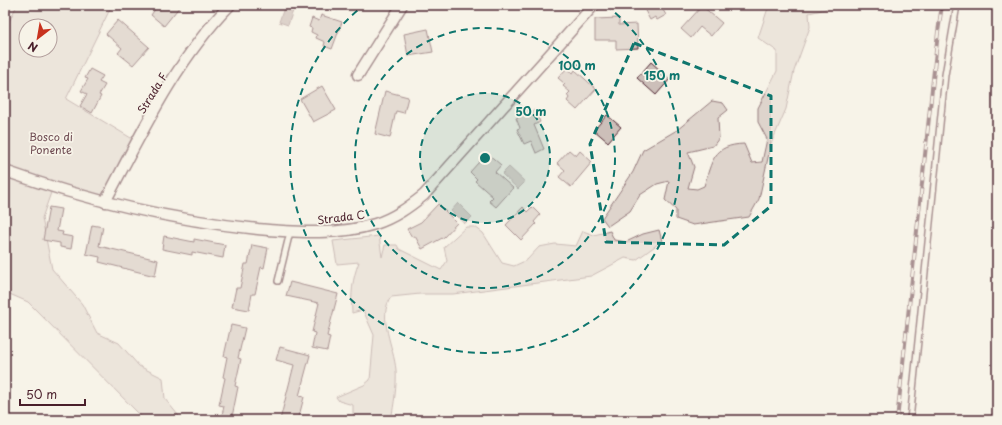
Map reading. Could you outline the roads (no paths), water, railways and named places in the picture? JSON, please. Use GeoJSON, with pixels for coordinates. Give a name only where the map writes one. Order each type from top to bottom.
{"type":"FeatureCollection","features":[{"type":"Feature","properties":{"kind":"street","name":"Strada F"},"geometry":{"type":"LineString","coordinates":[[105,202],[150,118],[191,53],[211,26],[230,5]]}},
{"type":"Feature","properties":{"kind":"street"},"geometry":{"type":"LineString","coordinates":[[358,75],[402,5]]}},
{"type":"Feature","properties":{"kind":"street","name":"Strada C"},"geometry":{"type":"LineString","coordinates":[[5,171],[105,202],[211,223],[290,232],[330,231],[363,227],[388,219],[412,205],[424,195],[594,5]]}},
{"type":"Feature","properties":{"kind":"lane"},"geometry":{"type":"LineString","coordinates":[[910,420],[945,75],[957,5]]}},
{"type":"Feature","properties":{"kind":"lane"},"geometry":{"type":"LineString","coordinates":[[278,281],[290,232]]}},
{"type":"Feature","properties":{"kind":"railway"},"geometry":{"type":"LineString","coordinates":[[897,420],[942,5]]}},
{"type":"Feature","properties":{"kind":"park label","name":"Bosco di Ponente"},"geometry":{"type":"Point","coordinates":[51,142]}}]}
